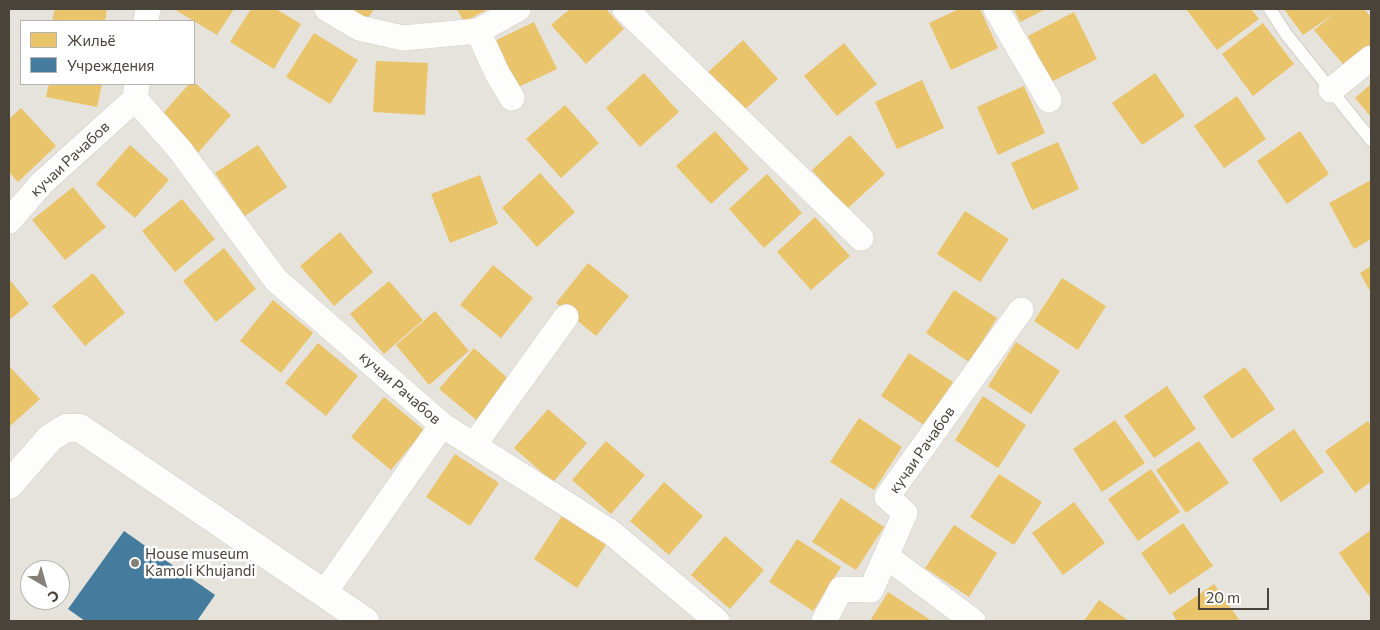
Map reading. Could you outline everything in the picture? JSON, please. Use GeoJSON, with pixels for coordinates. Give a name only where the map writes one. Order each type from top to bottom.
{"type":"FeatureCollection","features":[{"type":"Feature","properties":{"kind":"street"},"geometry":{"type":"LineString","coordinates":[[327,9],[359,28],[403,38],[478,31],[518,9]]}},
{"type":"Feature","properties":{"kind":"street"},"geometry":{"type":"LineString","coordinates":[[625,9],[860,238]]}},
{"type":"Feature","properties":{"kind":"street"},"geometry":{"type":"LineString","coordinates":[[996,9],[1049,100]]}},
{"type":"Feature","properties":{"kind":"street"},"geometry":{"type":"LineString","coordinates":[[478,31],[497,73],[512,98]]}},
{"type":"Feature","properties":{"kind":"street"},"geometry":{"type":"LineString","coordinates":[[1331,90],[1371,58]]}},
{"type":"Feature","properties":{"kind":"street","name":"кучаи Рачабов"},"geometry":{"type":"LineString","coordinates":[[9,221],[42,183],[136,91],[276,280],[442,425],[612,533],[717,621]]}},
{"type":"Feature","properties":{"kind":"street","name":"кучаи Рачабов"},"geometry":{"type":"LineString","coordinates":[[824,621],[841,589],[871,590],[905,512],[888,497],[1021,310]]}},
{"type":"Feature","properties":{"kind":"street"},"geometry":{"type":"LineString","coordinates":[[474,445],[566,317]]}},
{"type":"Feature","properties":{"kind":"street"},"geometry":{"type":"LineString","coordinates":[[325,592],[442,425]]}},
{"type":"Feature","properties":{"kind":"street"},"geometry":{"type":"LineString","coordinates":[[9,485],[50,438],[66,428],[80,428],[325,592],[365,621]]}},
{"type":"Feature","properties":{"kind":"street"},"geometry":{"type":"LineString","coordinates":[[886,556],[973,621]]}},
{"type":"Feature","properties":{"kind":"lane"},"geometry":{"type":"LineString","coordinates":[[1270,9],[1286,34],[1371,140]]}},
{"type":"Feature","properties":{"kind":"shaded area"},"geometry":{"type":"Polygon","coordinates":[[[9,9],[1371,9],[1371,621],[9,621],[9,9]]]}},
{"type":"Feature","properties":{"kind":"building: Жильё"},"geometry":{"type":"Polygon","coordinates":[[[55,9],[107,9],[105,20],[52,20],[55,9]]]}},
{"type":"Feature","properties":{"kind":"building: Жильё"},"geometry":{"type":"Polygon","coordinates":[[[174,9],[234,9],[217,35],[174,9]]]}},
{"type":"Feature","properties":{"kind":"building: Жильё"},"geometry":{"type":"Polygon","coordinates":[[[251,9],[276,9],[301,24],[274,69],[230,42],[251,9]]]}},
{"type":"Feature","properties":{"kind":"building: Жильё"},"geometry":{"type":"Polygon","coordinates":[[[341,9],[374,9],[364,24],[341,9]]]}},
{"type":"Feature","properties":{"kind":"building: Жильё"},"geometry":{"type":"Polygon","coordinates":[[[457,9],[488,9],[464,22],[457,9]]]}},
{"type":"Feature","properties":{"kind":"building: Жильё"},"geometry":{"type":"Polygon","coordinates":[[[570,9],[606,9],[624,29],[586,64],[551,25],[570,9]]]}},
{"type":"Feature","properties":{"kind":"building: Жильё"},"geometry":{"type":"Polygon","coordinates":[[[959,9],[980,9],[998,48],[951,70],[929,23],[959,9]]]}},
{"type":"Feature","properties":{"kind":"building: Жильё"},"geometry":{"type":"Polygon","coordinates":[[[1014,9],[1046,9],[1020,22],[1014,9]]]}},
{"type":"Feature","properties":{"kind":"building: Жильё"},"geometry":{"type":"Polygon","coordinates":[[[1186,9],[1251,9],[1259,19],[1217,50],[1186,9]]]}},
{"type":"Feature","properties":{"kind":"building: Жильё"},"geometry":{"type":"Polygon","coordinates":[[[1284,9],[1364,9],[1371,17],[1371,50],[1348,70],[1314,30],[1334,14],[1303,35],[1284,9]]]}},
{"type":"Feature","properties":{"kind":"building: Жильё"},"geometry":{"type":"Polygon","coordinates":[[[1074,12],[1097,59],[1051,82],[1028,36],[1074,12]]]}},
{"type":"Feature","properties":{"kind":"building: Жильё"},"geometry":{"type":"Polygon","coordinates":[[[534,22],[557,69],[510,91],[488,44],[534,22]]]}},
{"type":"Feature","properties":{"kind":"building: Жильё"},"geometry":{"type":"Polygon","coordinates":[[[1263,23],[1294,64],[1253,96],[1222,54],[1263,23]]]}},
{"type":"Feature","properties":{"kind":"building: Жильё"},"geometry":{"type":"Polygon","coordinates":[[[314,33],[358,60],[330,104],[286,77],[314,33]]]}},
{"type":"Feature","properties":{"kind":"building: Жильё"},"geometry":{"type":"Polygon","coordinates":[[[743,40],[778,79],[740,114],[705,75],[743,40]]]}},
{"type":"Feature","properties":{"kind":"building: Жильё"},"geometry":{"type":"Polygon","coordinates":[[[844,43],[877,84],[837,116],[804,76],[844,43]]]}},
{"type":"Feature","properties":{"kind":"building: Жильё"},"geometry":{"type":"Polygon","coordinates":[[[376,61],[428,63],[425,115],[373,112],[376,61]]]}},
{"type":"Feature","properties":{"kind":"building: Жильё"},"geometry":{"type":"Polygon","coordinates":[[[644,73],[679,112],[640,147],[606,108],[644,73]]]}},
{"type":"Feature","properties":{"kind":"building: Жильё"},"geometry":{"type":"Polygon","coordinates":[[[1155,73],[1185,116],[1142,145],[1112,103],[1155,73]]]}},
{"type":"Feature","properties":{"kind":"building: Жильё"},"geometry":{"type":"Polygon","coordinates":[[[922,80],[944,128],[897,149],[875,102],[922,80]]]}},
{"type":"Feature","properties":{"kind":"building: Жильё"},"geometry":{"type":"Polygon","coordinates":[[[195,83],[231,115],[197,154],[158,119],[188,85],[195,85],[195,83]]]}},
{"type":"Feature","properties":{"kind":"building: Жильё"},"geometry":{"type":"Polygon","coordinates":[[[1371,84],[1371,117],[1355,98],[1371,84]]]}},
{"type":"Feature","properties":{"kind":"building: Жильё"},"geometry":{"type":"Polygon","coordinates":[[[49,85],[102,85],[97,107],[46,97],[49,85]]]}},
{"type":"Feature","properties":{"kind":"building: Жильё"},"geometry":{"type":"Polygon","coordinates":[[[1024,86],[1045,133],[998,155],[977,107],[1024,86]]]}},
{"type":"Feature","properties":{"kind":"building: Жильё"},"geometry":{"type":"Polygon","coordinates":[[[1237,96],[1266,139],[1224,168],[1194,126],[1237,96]]]}},
{"type":"Feature","properties":{"kind":"building: Жильё"},"geometry":{"type":"Polygon","coordinates":[[[565,105],[599,143],[561,178],[526,139],[565,105]]]}},
{"type":"Feature","properties":{"kind":"building: Жильё"},"geometry":{"type":"Polygon","coordinates":[[[21,108],[56,146],[18,182],[9,172],[9,119],[21,108]]]}},
{"type":"Feature","properties":{"kind":"building: Жильё"},"geometry":{"type":"Polygon","coordinates":[[[715,131],[749,169],[711,204],[676,166],[715,131]]]}},
{"type":"Feature","properties":{"kind":"building: Жильё"},"geometry":{"type":"Polygon","coordinates":[[[1300,131],[1329,174],[1287,204],[1257,161],[1300,131]]]}},
{"type":"Feature","properties":{"kind":"building: Жильё"},"geometry":{"type":"Polygon","coordinates":[[[850,135],[885,174],[847,209],[812,170],[850,135]]]}},
{"type":"Feature","properties":{"kind":"building: Жильё"},"geometry":{"type":"Polygon","coordinates":[[[1058,142],[1079,189],[1032,210],[1011,163],[1058,142]]]}},
{"type":"Feature","properties":{"kind":"building: Жильё"},"geometry":{"type":"Polygon","coordinates":[[[130,145],[169,180],[135,218],[96,184],[130,145]]]}},
{"type":"Feature","properties":{"kind":"building: Жильё"},"geometry":{"type":"Polygon","coordinates":[[[258,145],[287,187],[245,216],[215,173],[258,145]]]}},
{"type":"Feature","properties":{"kind":"building: Жильё"},"geometry":{"type":"Polygon","coordinates":[[[540,173],[575,212],[537,247],[502,208],[540,173]]]}},
{"type":"Feature","properties":{"kind":"building: Жильё"},"geometry":{"type":"Polygon","coordinates":[[[767,174],[802,213],[764,248],[729,209],[767,174]]]}},
{"type":"Feature","properties":{"kind":"building: Жильё"},"geometry":{"type":"Polygon","coordinates":[[[480,175],[498,224],[450,243],[431,194],[480,175]]]}},
{"type":"Feature","properties":{"kind":"building: Жильё"},"geometry":{"type":"Polygon","coordinates":[[[1371,180],[1371,239],[1354,249],[1329,203],[1371,180]]]}},
{"type":"Feature","properties":{"kind":"building: Жильё"},"geometry":{"type":"Polygon","coordinates":[[[73,187],[106,227],[65,260],[32,220],[73,187]]]}},
{"type":"Feature","properties":{"kind":"building: Жильё"},"geometry":{"type":"Polygon","coordinates":[[[182,199],[215,239],[175,272],[142,231],[182,199]]]}},
{"type":"Feature","properties":{"kind":"building: Жильё"},"geometry":{"type":"Polygon","coordinates":[[[965,211],[1009,239],[980,282],[937,254],[965,211]]]}},
{"type":"Feature","properties":{"kind":"building: Жильё"},"geometry":{"type":"Polygon","coordinates":[[[815,217],[850,256],[811,290],[777,252],[815,217]]]}},
{"type":"Feature","properties":{"kind":"building: Жильё"},"geometry":{"type":"Polygon","coordinates":[[[340,232],[373,272],[334,306],[300,266],[340,232]]]}},
{"type":"Feature","properties":{"kind":"building: Жильё"},"geometry":{"type":"Polygon","coordinates":[[[224,248],[256,289],[216,322],[183,281],[224,248]]]}},
{"type":"Feature","properties":{"kind":"building: Жильё"},"geometry":{"type":"Polygon","coordinates":[[[588,263],[629,296],[596,336],[556,303],[588,263]]]}},
{"type":"Feature","properties":{"kind":"building: Жильё"},"geometry":{"type":"Polygon","coordinates":[[[493,265],[533,298],[501,338],[460,305],[493,265]]]}},
{"type":"Feature","properties":{"kind":"building: Жильё"},"geometry":{"type":"Polygon","coordinates":[[[1371,266],[1371,293],[1360,273],[1371,266]]]}},
{"type":"Feature","properties":{"kind":"building: Жильё"},"geometry":{"type":"Polygon","coordinates":[[[93,273],[125,313],[85,346],[52,306],[93,273]]]}},
{"type":"Feature","properties":{"kind":"building: Жильё"},"geometry":{"type":"Polygon","coordinates":[[[1062,278],[1106,306],[1078,350],[1034,321],[1062,278]]]}},
{"type":"Feature","properties":{"kind":"building: Жильё"},"geometry":{"type":"Polygon","coordinates":[[[9,279],[29,304],[9,320],[9,279]]]}},
{"type":"Feature","properties":{"kind":"building: Жильё"},"geometry":{"type":"Polygon","coordinates":[[[389,281],[423,320],[384,354],[350,314],[389,281]]]}},
{"type":"Feature","properties":{"kind":"building: Жильё"},"geometry":{"type":"Polygon","coordinates":[[[954,290],[997,318],[969,362],[926,333],[954,290]]]}},
{"type":"Feature","properties":{"kind":"building: Жильё"},"geometry":{"type":"Polygon","coordinates":[[[273,300],[313,333],[281,373],[240,341],[273,300]]]}},
{"type":"Feature","properties":{"kind":"building: Жильё"},"geometry":{"type":"Polygon","coordinates":[[[435,311],[469,351],[429,385],[396,345],[435,311]]]}},
{"type":"Feature","properties":{"kind":"building: Жильё"},"geometry":{"type":"Polygon","coordinates":[[[1016,342],[1060,371],[1031,414],[988,386],[1016,342]]]}},
{"type":"Feature","properties":{"kind":"building: Жильё"},"geometry":{"type":"Polygon","coordinates":[[[318,343],[358,376],[326,416],[285,383],[318,343]]]}},
{"type":"Feature","properties":{"kind":"building: Жильё"},"geometry":{"type":"Polygon","coordinates":[[[474,348],[513,383],[479,422],[439,389],[474,348]]]}},
{"type":"Feature","properties":{"kind":"building: Жильё"},"geometry":{"type":"Polygon","coordinates":[[[909,353],[953,382],[924,425],[881,396],[909,353]]]}},
{"type":"Feature","properties":{"kind":"building: Жильё"},"geometry":{"type":"Polygon","coordinates":[[[9,366],[40,399],[9,427],[9,366]]]}},
{"type":"Feature","properties":{"kind":"building: Жильё"},"geometry":{"type":"Polygon","coordinates":[[[1245,367],[1275,409],[1232,439],[1203,396],[1245,367]]]}},
{"type":"Feature","properties":{"kind":"building: Жильё"},"geometry":{"type":"Polygon","coordinates":[[[1167,386],[1196,429],[1154,458],[1124,416],[1167,386]]]}},
{"type":"Feature","properties":{"kind":"building: Жильё"},"geometry":{"type":"Polygon","coordinates":[[[983,396],[1026,425],[998,468],[955,440],[983,396]]]}},
{"type":"Feature","properties":{"kind":"building: Жильё"},"geometry":{"type":"Polygon","coordinates":[[[384,397],[424,430],[391,470],[351,437],[384,397]]]}},
{"type":"Feature","properties":{"kind":"building: Жильё"},"geometry":{"type":"Polygon","coordinates":[[[548,409],[587,443],[553,482],[514,448],[548,409]]]}},
{"type":"Feature","properties":{"kind":"building: Жильё"},"geometry":{"type":"Polygon","coordinates":[[[859,418],[902,447],[874,490],[830,462],[859,418]]]}},
{"type":"Feature","properties":{"kind":"building: Жильё"},"geometry":{"type":"Polygon","coordinates":[[[1115,420],[1145,463],[1102,492],[1073,449],[1115,420]]]}},
{"type":"Feature","properties":{"kind":"building: Жильё"},"geometry":{"type":"Polygon","coordinates":[[[1368,421],[1371,426],[1371,482],[1355,493],[1325,451],[1368,421]]]}},
{"type":"Feature","properties":{"kind":"building: Жильё"},"geometry":{"type":"Polygon","coordinates":[[[1294,429],[1324,472],[1281,502],[1252,459],[1294,429]]]}},
{"type":"Feature","properties":{"kind":"building: Жильё"},"geometry":{"type":"Polygon","coordinates":[[[606,441],[645,475],[611,514],[572,480],[606,441]]]}},
{"type":"Feature","properties":{"kind":"building: Жильё"},"geometry":{"type":"Polygon","coordinates":[[[1199,441],[1229,483],[1186,513],[1156,470],[1199,441]]]}},
{"type":"Feature","properties":{"kind":"building: Жильё"},"geometry":{"type":"Polygon","coordinates":[[[455,454],[499,483],[470,526],[426,497],[455,454]]]}},
{"type":"Feature","properties":{"kind":"building: Жильё"},"geometry":{"type":"Polygon","coordinates":[[[1151,469],[1180,512],[1138,541],[1108,499],[1151,469]]]}},
{"type":"Feature","properties":{"kind":"building: Жильё"},"geometry":{"type":"Polygon","coordinates":[[[999,474],[1042,502],[1014,545],[970,517],[999,474]]]}},
{"type":"Feature","properties":{"kind":"building: Жильё"},"geometry":{"type":"Polygon","coordinates":[[[664,482],[703,516],[669,555],[630,521],[664,482]]]}},
{"type":"Feature","properties":{"kind":"building: Жильё"},"geometry":{"type":"Polygon","coordinates":[[[841,498],[884,527],[856,570],[812,542],[841,498]]]}},
{"type":"Feature","properties":{"kind":"building: Жильё"},"geometry":{"type":"Polygon","coordinates":[[[1074,502],[1105,543],[1063,575],[1032,533],[1074,502]]]}},
{"type":"Feature","properties":{"kind":"building: Жильё"},"geometry":{"type":"Polygon","coordinates":[[[562,516],[606,545],[577,588],[534,559],[562,516]]]}},
{"type":"Feature","properties":{"kind":"building: Жильё"},"geometry":{"type":"Polygon","coordinates":[[[1183,523],[1213,566],[1170,595],[1141,553],[1183,523]]]}},
{"type":"Feature","properties":{"kind":"building: Жильё"},"geometry":{"type":"Polygon","coordinates":[[[954,525],[997,553],[969,597],[925,568],[954,525]]]}},
{"type":"Feature","properties":{"kind":"building: Жильё"},"geometry":{"type":"Polygon","coordinates":[[[1371,530],[1371,594],[1369,596],[1339,553],[1371,530]]]}},
{"type":"Feature","properties":{"kind":"building: Жильё"},"geometry":{"type":"Polygon","coordinates":[[[725,536],[764,570],[730,609],[691,575],[725,536]]]}},
{"type":"Feature","properties":{"kind":"building: Жильё"},"geometry":{"type":"Polygon","coordinates":[[[797,539],[841,567],[813,611],[769,582],[797,539]]]}},
{"type":"Feature","properties":{"kind":"building: Жильё"},"geometry":{"type":"Polygon","coordinates":[[[1214,584],[1240,621],[1177,621],[1172,613],[1214,584]]]}},
{"type":"Feature","properties":{"kind":"building: Жильё"},"geometry":{"type":"Polygon","coordinates":[[[888,592],[932,621],[870,621],[888,592]]]}},
{"type":"Feature","properties":{"kind":"building: Жильё"},"geometry":{"type":"Polygon","coordinates":[[[1099,600],[1129,621],[1084,621],[1099,600]]]}},
{"type":"Feature","properties":{"kind":"building: Учреждения","name":"House museum Kamoli Khujandi"},"geometry":{"type":"Polygon","coordinates":[[[124,531],[215,595],[197,621],[85,621],[69,610],[70,606],[124,531]]]}},
{"type":"Feature","properties":{"kind":"place","name":"House museum Kamoli Khujandi"},"geometry":{"type":"Point","coordinates":[135,563]}}]}
